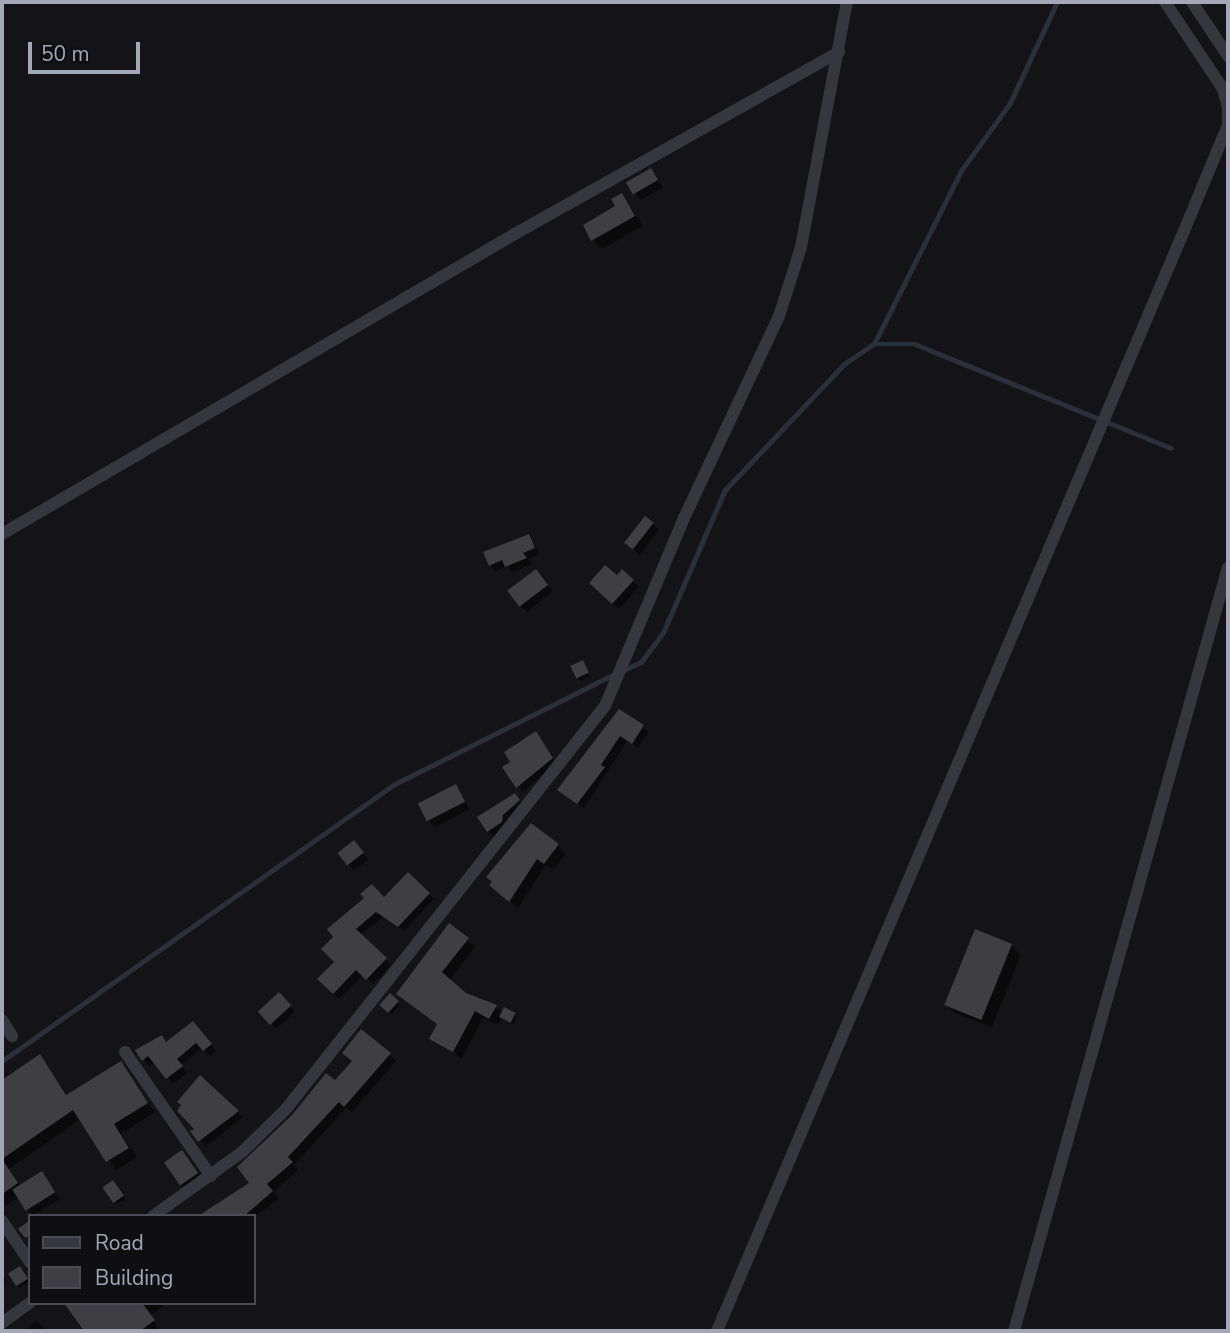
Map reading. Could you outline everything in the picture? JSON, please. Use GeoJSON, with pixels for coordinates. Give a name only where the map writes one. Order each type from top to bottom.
{"type":"FeatureCollection","features":[{"type":"Feature","properties":{"kind":"street"},"geometry":{"type":"LineString","coordinates":[[156,1214],[211,1175],[286,1109],[589,730],[614,681],[779,316],[801,247],[848,2]]}},
{"type":"Feature","properties":{"kind":"street"},"geometry":{"type":"LineString","coordinates":[[717,1331],[1227,125],[1228,106],[1223,89],[1165,2]]}},
{"type":"Feature","properties":{"kind":"street"},"geometry":{"type":"LineString","coordinates":[[1192,2],[1228,56]]}},
{"type":"Feature","properties":{"kind":"street"},"geometry":{"type":"LineString","coordinates":[[2,534],[520,231],[839,52]]}},
{"type":"Feature","properties":{"kind":"street"},"geometry":{"type":"LineString","coordinates":[[1014,1331],[1228,567]]}},
{"type":"Feature","properties":{"kind":"street"},"geometry":{"type":"LineString","coordinates":[[2,1020],[12,1036]]}},
{"type":"Feature","properties":{"kind":"street"},"geometry":{"type":"LineString","coordinates":[[125,1052],[211,1175]]}},
{"type":"Feature","properties":{"kind":"street"},"geometry":{"type":"LineString","coordinates":[[2,1221],[28,1259]]}},
{"type":"Feature","properties":{"kind":"street"},"geometry":{"type":"LineString","coordinates":[[2,1323],[28,1304]]}},
{"type":"Feature","properties":{"kind":"building"},"geometry":{"type":"Polygon","coordinates":[[[651,168],[658,180],[633,195],[626,182],[651,168]]]}},
{"type":"Feature","properties":{"kind":"building"},"geometry":{"type":"Polygon","coordinates":[[[622,193],[635,216],[591,241],[583,225],[615,206],[611,199],[622,193]]]}},
{"type":"Feature","properties":{"kind":"building"},"geometry":{"type":"Polygon","coordinates":[[[645,516],[654,523],[633,550],[624,543],[645,516]]]}},
{"type":"Feature","properties":{"kind":"building"},"geometry":{"type":"Polygon","coordinates":[[[529,534],[535,548],[523,553],[527,558],[505,567],[502,560],[489,566],[483,552],[529,534]]]}},
{"type":"Feature","properties":{"kind":"building"},"geometry":{"type":"Polygon","coordinates":[[[605,565],[617,575],[622,569],[634,580],[612,604],[589,583],[605,565]]]}},
{"type":"Feature","properties":{"kind":"building"},"geometry":{"type":"Polygon","coordinates":[[[536,569],[548,585],[519,607],[507,591],[536,569]]]}},
{"type":"Feature","properties":{"kind":"building"},"geometry":{"type":"Polygon","coordinates":[[[583,660],[589,673],[576,679],[570,666],[583,660]]]}},
{"type":"Feature","properties":{"kind":"building"},"geometry":{"type":"Polygon","coordinates":[[[619,709],[644,725],[632,744],[620,736],[601,765],[605,767],[577,804],[557,790],[619,709]]]}},
{"type":"Feature","properties":{"kind":"building"},"geometry":{"type":"Polygon","coordinates":[[[536,731],[553,758],[516,788],[502,767],[510,762],[504,752],[536,731]]]}},
{"type":"Feature","properties":{"kind":"building"},"geometry":{"type":"Polygon","coordinates":[[[456,784],[465,802],[427,821],[418,804],[456,784]]]}},
{"type":"Feature","properties":{"kind":"building"},"geometry":{"type":"Polygon","coordinates":[[[515,793],[520,800],[503,815],[502,822],[487,832],[477,817],[515,793]]]}},
{"type":"Feature","properties":{"kind":"building"},"geometry":{"type":"Polygon","coordinates":[[[531,823],[559,844],[544,864],[537,859],[509,902],[489,885],[492,882],[486,877],[531,823]]]}},
{"type":"Feature","properties":{"kind":"building"},"geometry":{"type":"Polygon","coordinates":[[[354,840],[364,853],[347,866],[337,853],[354,840]]]}},
{"type":"Feature","properties":{"kind":"building"},"geometry":{"type":"Polygon","coordinates":[[[408,872],[430,893],[398,927],[376,912],[356,929],[387,958],[366,980],[356,970],[333,994],[317,979],[334,962],[321,949],[333,937],[327,929],[364,898],[360,894],[372,884],[384,897],[408,872]]]}},
{"type":"Feature","properties":{"kind":"building"},"geometry":{"type":"Polygon","coordinates":[[[449,923],[469,938],[442,972],[466,993],[497,1005],[489,1019],[475,1011],[453,1052],[429,1039],[437,1024],[396,994],[449,923]]]}},
{"type":"Feature","properties":{"kind":"building"},"geometry":{"type":"Polygon","coordinates":[[[975,929],[1012,944],[981,1020],[944,1005],[975,929]]]}},
{"type":"Feature","properties":{"kind":"building"},"geometry":{"type":"Polygon","coordinates":[[[279,992],[291,1005],[270,1025],[258,1012],[279,992]]]}},
{"type":"Feature","properties":{"kind":"building"},"geometry":{"type":"Polygon","coordinates":[[[390,993],[399,1001],[388,1013],[379,1005],[390,993]]]}},
{"type":"Feature","properties":{"kind":"building"},"geometry":{"type":"Polygon","coordinates":[[[504,1007],[516,1013],[511,1023],[499,1017],[504,1007]]]}},
{"type":"Feature","properties":{"kind":"building"},"geometry":{"type":"Polygon","coordinates":[[[193,1021],[212,1044],[203,1051],[196,1043],[177,1059],[183,1066],[166,1079],[148,1056],[142,1061],[135,1050],[162,1035],[166,1042],[193,1021]]]}},
{"type":"Feature","properties":{"kind":"building"},"geometry":{"type":"Polygon","coordinates":[[[361,1029],[391,1053],[344,1107],[339,1102],[288,1157],[293,1162],[267,1184],[273,1191],[246,1214],[201,1214],[249,1183],[237,1167],[292,1115],[326,1073],[335,1080],[352,1061],[342,1053],[361,1029]]]}},
{"type":"Feature","properties":{"kind":"building"},"geometry":{"type":"Polygon","coordinates":[[[40,1054],[66,1095],[121,1061],[148,1103],[114,1124],[129,1148],[106,1162],[73,1110],[2,1159],[2,1080],[40,1054]]]}},
{"type":"Feature","properties":{"kind":"building"},"geometry":{"type":"Polygon","coordinates":[[[200,1075],[239,1111],[198,1142],[190,1131],[194,1129],[177,1111],[181,1105],[177,1102],[200,1075]]]}},
{"type":"Feature","properties":{"kind":"building"},"geometry":{"type":"Polygon","coordinates":[[[182,1150],[198,1173],[180,1186],[164,1163],[182,1150]]]}},
{"type":"Feature","properties":{"kind":"building"},"geometry":{"type":"Polygon","coordinates":[[[2,1159],[18,1183],[2,1194],[2,1159]]]}},
{"type":"Feature","properties":{"kind":"building"},"geometry":{"type":"Polygon","coordinates":[[[42,1171],[55,1192],[26,1211],[12,1190],[42,1171]]]}},
{"type":"Feature","properties":{"kind":"building"},"geometry":{"type":"Polygon","coordinates":[[[113,1180],[124,1196],[113,1203],[102,1187],[113,1180]]]}},
{"type":"Feature","properties":{"kind":"building"},"geometry":{"type":"Polygon","coordinates":[[[28,1222],[28,1236],[25,1238],[18,1229],[28,1222]]]}},
{"type":"Feature","properties":{"kind":"building"},"geometry":{"type":"Polygon","coordinates":[[[20,1266],[28,1279],[16,1286],[8,1273],[20,1266]]]}},
{"type":"Feature","properties":{"kind":"building"},"geometry":{"type":"Polygon","coordinates":[[[65,1305],[144,1305],[155,1320],[140,1331],[84,1331],[65,1305]]]}},
{"type":"Feature","properties":{"kind":"waterway"},"geometry":{"type":"LineString","coordinates":[[874,344],[961,171],[1010,103],[1057,2]]}},
{"type":"Feature","properties":{"kind":"waterway"},"geometry":{"type":"LineString","coordinates":[[624,670],[641,662],[663,633],[725,490],[844,364],[874,344],[915,344],[1171,448]]}},
{"type":"Feature","properties":{"kind":"waterway"},"geometry":{"type":"LineString","coordinates":[[2,1061],[393,785],[613,675]]}}]}
